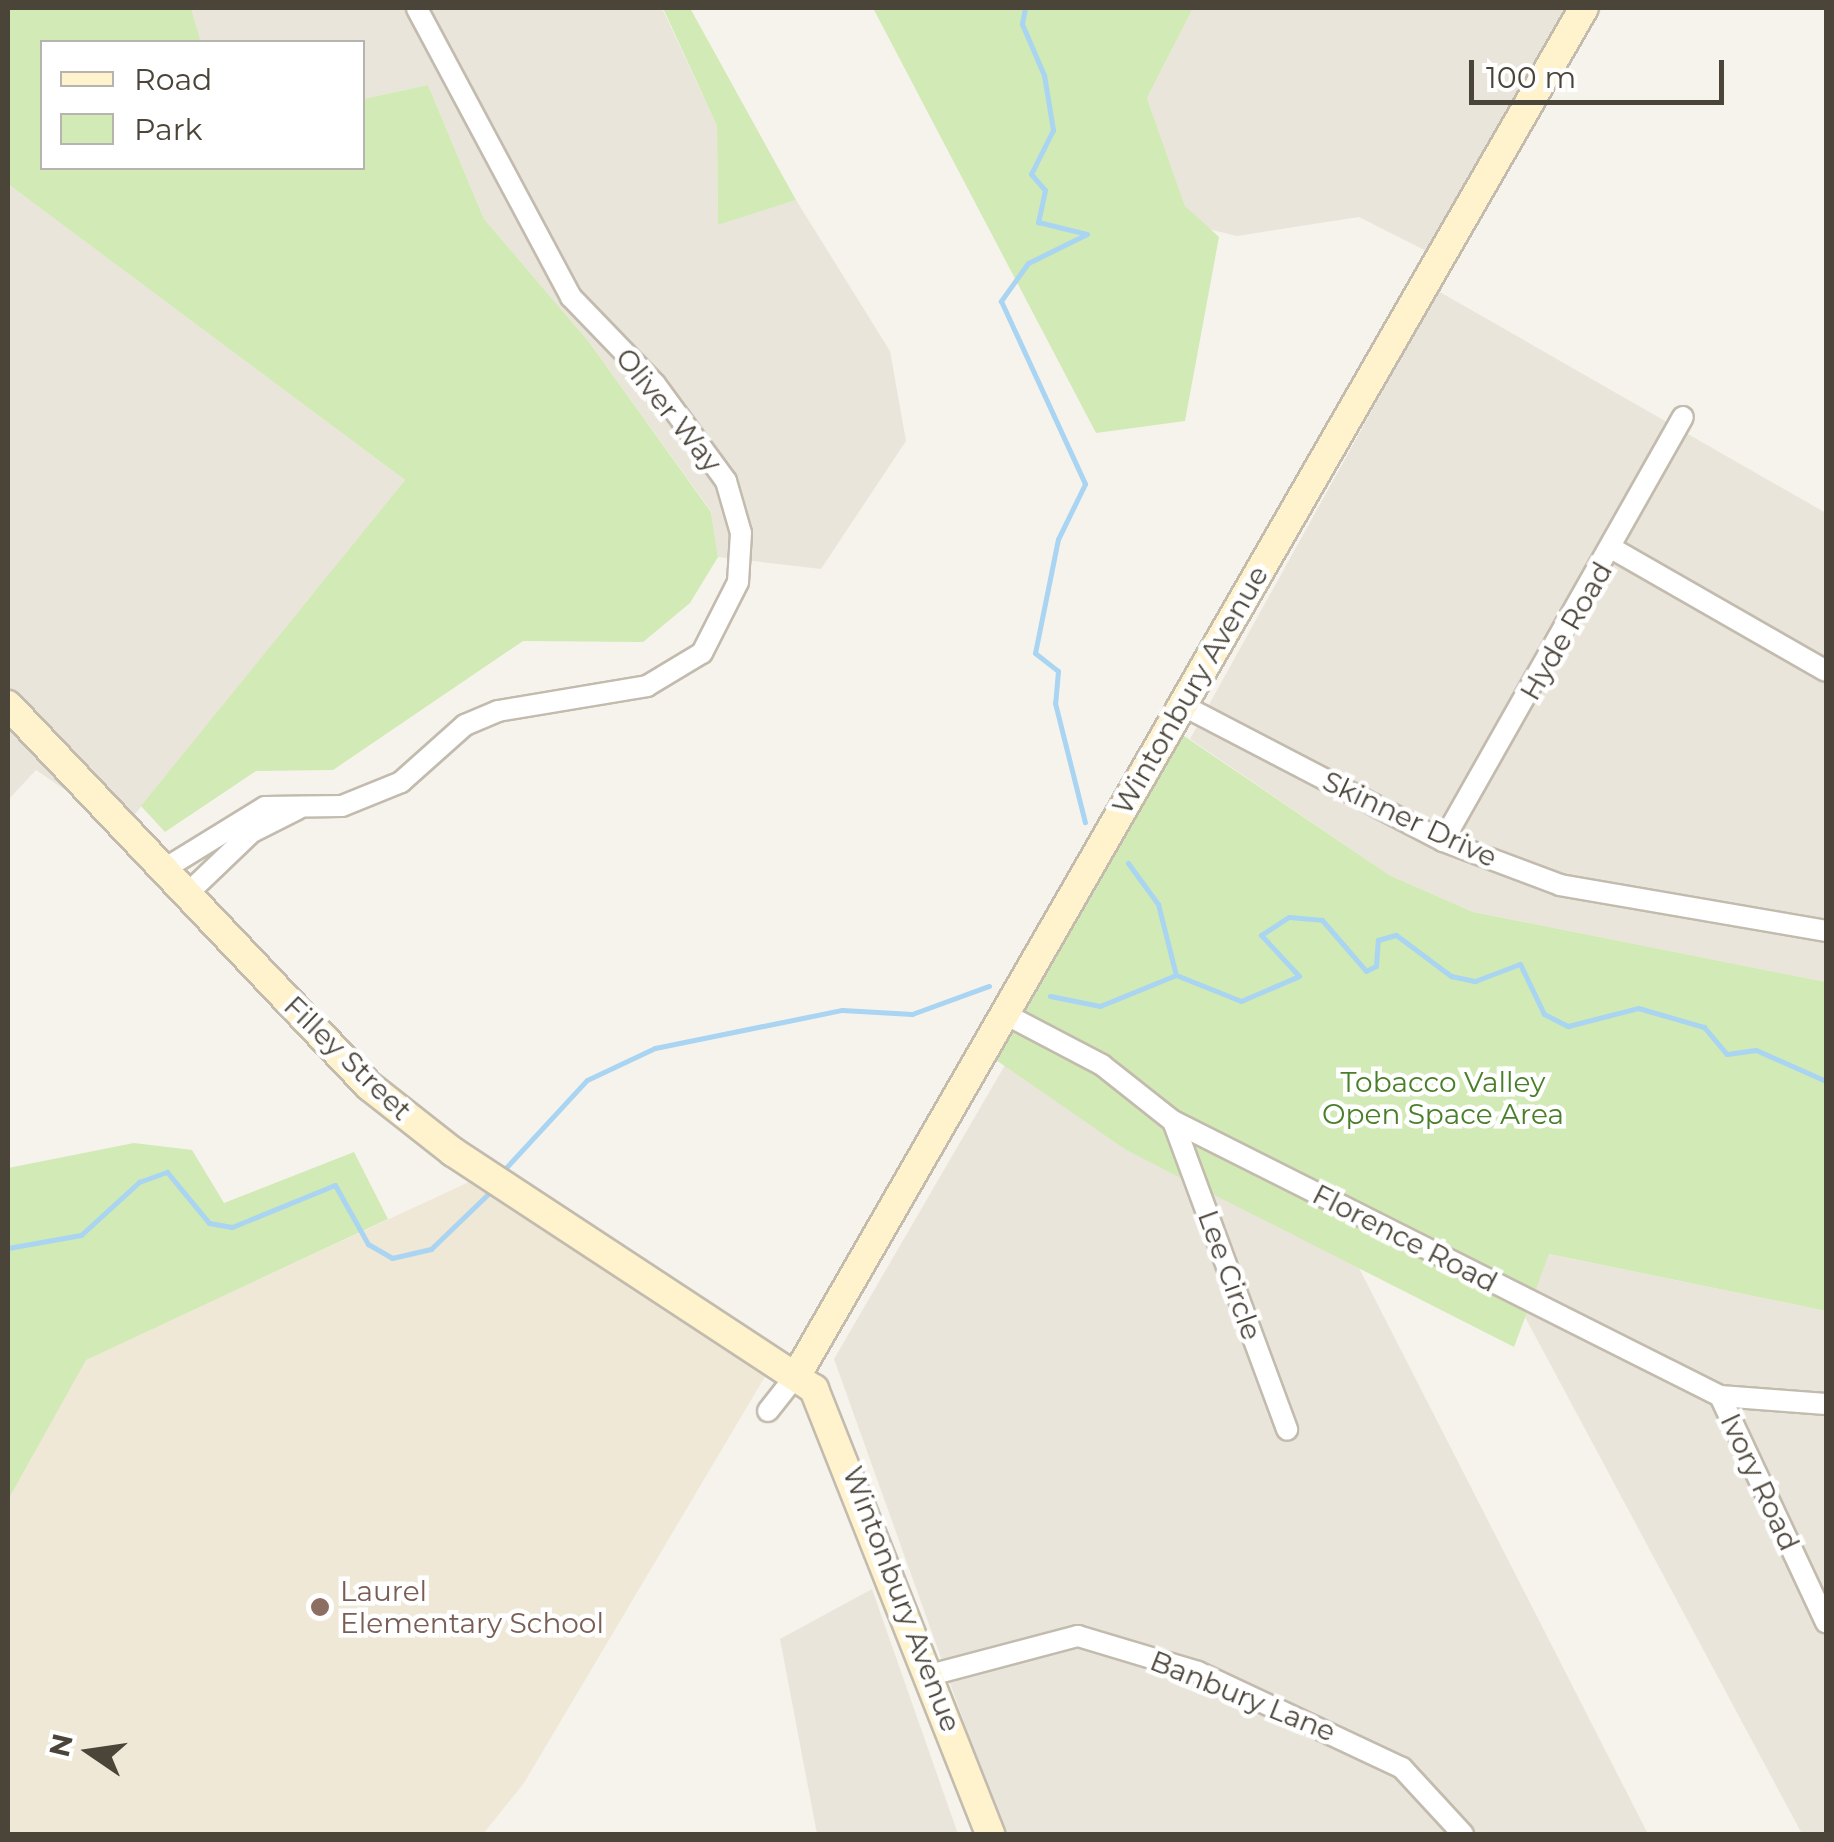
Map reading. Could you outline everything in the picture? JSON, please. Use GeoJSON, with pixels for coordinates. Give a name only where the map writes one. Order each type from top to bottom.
{"type":"FeatureCollection","features":[{"type":"Feature","properties":{"kind":"street","name":"Oliver Way"},"geometry":{"type":"LineString","coordinates":[[161,871],[233,819],[265,807],[342,806],[401,782],[465,725],[498,711],[647,686],[702,653],[738,582],[741,533],[726,481],[654,384],[571,296],[417,8]]}},
{"type":"Feature","properties":{"kind":"street","name":"Wintonbury Avenue"},"geometry":{"type":"LineString","coordinates":[[768,1411],[798,1373],[1584,8]]}},
{"type":"Feature","properties":{"kind":"street","name":"Hyde Road"},"geometry":{"type":"LineString","coordinates":[[1444,841],[1613,549],[1683,418]]}},
{"type":"Feature","properties":{"kind":"street"},"geometry":{"type":"LineString","coordinates":[[1613,549],[1826,670]]}},
{"type":"Feature","properties":{"kind":"street","name":"Filley Street"},"geometry":{"type":"LineString","coordinates":[[8,705],[161,871],[369,1086],[497,1182],[798,1373]]}},
{"type":"Feature","properties":{"kind":"street","name":"Skinner Drive"},"geometry":{"type":"LineString","coordinates":[[1182,705],[1444,841],[1560,885],[1826,931]]}},
{"type":"Feature","properties":{"kind":"street","name":"Oliver Way"},"geometry":{"type":"LineString","coordinates":[[186,895],[252,832],[300,808]]}},
{"type":"Feature","properties":{"kind":"street","name":"Florence Road"},"geometry":{"type":"LineString","coordinates":[[1005,1014],[1102,1066],[1173,1121],[1720,1396],[1826,1404]]}},
{"type":"Feature","properties":{"kind":"street","name":"Lee Circle"},"geometry":{"type":"LineString","coordinates":[[1173,1121],[1287,1430]]}},
{"type":"Feature","properties":{"kind":"street","name":"Wintonbury Avenue"},"geometry":{"type":"LineString","coordinates":[[798,1373],[826,1403],[934,1674],[990,1834]]}},
{"type":"Feature","properties":{"kind":"street","name":"Ivory Road"},"geometry":{"type":"LineString","coordinates":[[1720,1396],[1826,1622]]}},
{"type":"Feature","properties":{"kind":"street","name":"Banbury Lane"},"geometry":{"type":"LineString","coordinates":[[934,1674],[1078,1636],[1198,1672],[1402,1768],[1462,1834]]}},
{"type":"Feature","properties":{"kind":"shaded area"},"geometry":{"type":"Polygon","coordinates":[[[191,8],[662,8],[717,126],[718,225],[796,200],[890,351],[906,441],[821,569],[718,557],[711,511],[589,342],[484,219],[428,85],[365,99],[365,40],[200,40],[191,8]]]}},
{"type":"Feature","properties":{"kind":"shaded area"},"geometry":{"type":"Polygon","coordinates":[[[1193,8],[1584,8],[1440,258],[1359,217],[1237,236],[1204,228],[1185,206],[1147,98],[1193,8]]]}},
{"type":"Feature","properties":{"kind":"shaded area"},"geometry":{"type":"Polygon","coordinates":[[[8,184],[405,480],[123,829],[36,770],[8,800],[8,184]]]}},
{"type":"Feature","properties":{"kind":"shaded area"},"geometry":{"type":"Polygon","coordinates":[[[1438,291],[1826,513],[1826,982],[1473,912],[1389,875],[1190,739],[1438,291]]]}},
{"type":"Feature","properties":{"kind":"shaded area"},"geometry":{"type":"Polygon","coordinates":[[[1005,1065],[1126,1150],[1357,1264],[1648,1834],[1004,1834],[834,1359],[1005,1065]]]}},
{"type":"Feature","properties":{"kind":"shaded area","name":"Laurel Elementary School"},"geometry":{"type":"Polygon","coordinates":[[[469,1182],[766,1375],[524,1783],[483,1834],[8,1834],[8,1500],[85,1360],[469,1182]]]}},
{"type":"Feature","properties":{"kind":"shaded area"},"geometry":{"type":"Polygon","coordinates":[[[1548,1254],[1826,1311],[1826,1834],[1802,1834],[1525,1317],[1548,1254]]]}},
{"type":"Feature","properties":{"kind":"shaded area"},"geometry":{"type":"Polygon","coordinates":[[[872,1589],[958,1834],[817,1834],[780,1639],[872,1589]]]}},
{"type":"Feature","properties":{"kind":"green space"},"geometry":{"type":"Polygon","coordinates":[[[8,8],[191,8],[200,40],[40,40],[40,170],[365,170],[365,99],[428,85],[484,219],[589,342],[711,512],[718,557],[690,603],[643,642],[523,641],[333,770],[256,771],[165,832],[141,806],[405,480],[8,184],[8,8]]]}},
{"type":"Feature","properties":{"kind":"green space"},"geometry":{"type":"Polygon","coordinates":[[[663,8],[690,8],[796,200],[718,225],[717,126],[663,8]]]}},
{"type":"Feature","properties":{"kind":"green space"},"geometry":{"type":"Polygon","coordinates":[[[873,8],[1193,8],[1147,98],[1185,206],[1219,237],[1185,421],[1096,433],[873,8]]]}},
{"type":"Feature","properties":{"kind":"green space","name":"Tobacco Valley Open Space Area"},"geometry":{"type":"Polygon","coordinates":[[[1165,723],[1389,875],[1473,912],[1826,982],[1826,1311],[1549,1254],[1514,1347],[1126,1150],[973,1044],[1165,723]]]}},
{"type":"Feature","properties":{"kind":"green space"},"geometry":{"type":"Polygon","coordinates":[[[134,1143],[192,1150],[224,1203],[354,1152],[388,1219],[86,1360],[8,1500],[8,1168],[134,1143]]]}},
{"type":"Feature","properties":{"kind":"waterway"},"geometry":{"type":"LineString","coordinates":[[1025,8],[1022,24],[1044,75],[1053,130],[1031,174],[1045,190],[1038,222],[1087,234],[1028,263],[1001,301],[1085,484],[1058,539],[1035,653],[1058,671],[1055,703],[1085,822]]}},
{"type":"Feature","properties":{"kind":"waterway"},"geometry":{"type":"LineString","coordinates":[[1128,863],[1158,904],[1176,975]]}},
{"type":"Feature","properties":{"kind":"waterway"},"geometry":{"type":"LineString","coordinates":[[1050,996],[1100,1006],[1176,975],[1241,1001],[1299,976],[1261,935],[1289,917],[1322,920],[1366,971],[1376,966],[1378,940],[1396,935],[1451,976],[1475,981],[1520,964],[1544,1014],[1568,1026],[1638,1008],[1704,1027],[1727,1054],[1756,1050],[1826,1081]]}},
{"type":"Feature","properties":{"kind":"waterway"},"geometry":{"type":"LineString","coordinates":[[502,1172],[587,1080],[655,1048],[842,1010],[912,1014],[989,986]]}},
{"type":"Feature","properties":{"kind":"waterway"},"geometry":{"type":"LineString","coordinates":[[8,1248],[81,1235],[139,1182],[167,1172],[209,1223],[232,1227],[335,1185],[368,1244],[392,1258],[431,1249],[492,1190]]}},
{"type":"Feature","properties":{"kind":"place","name":"Laurel Elementary School"},"geometry":{"type":"Point","coordinates":[320,1607]}}]}
